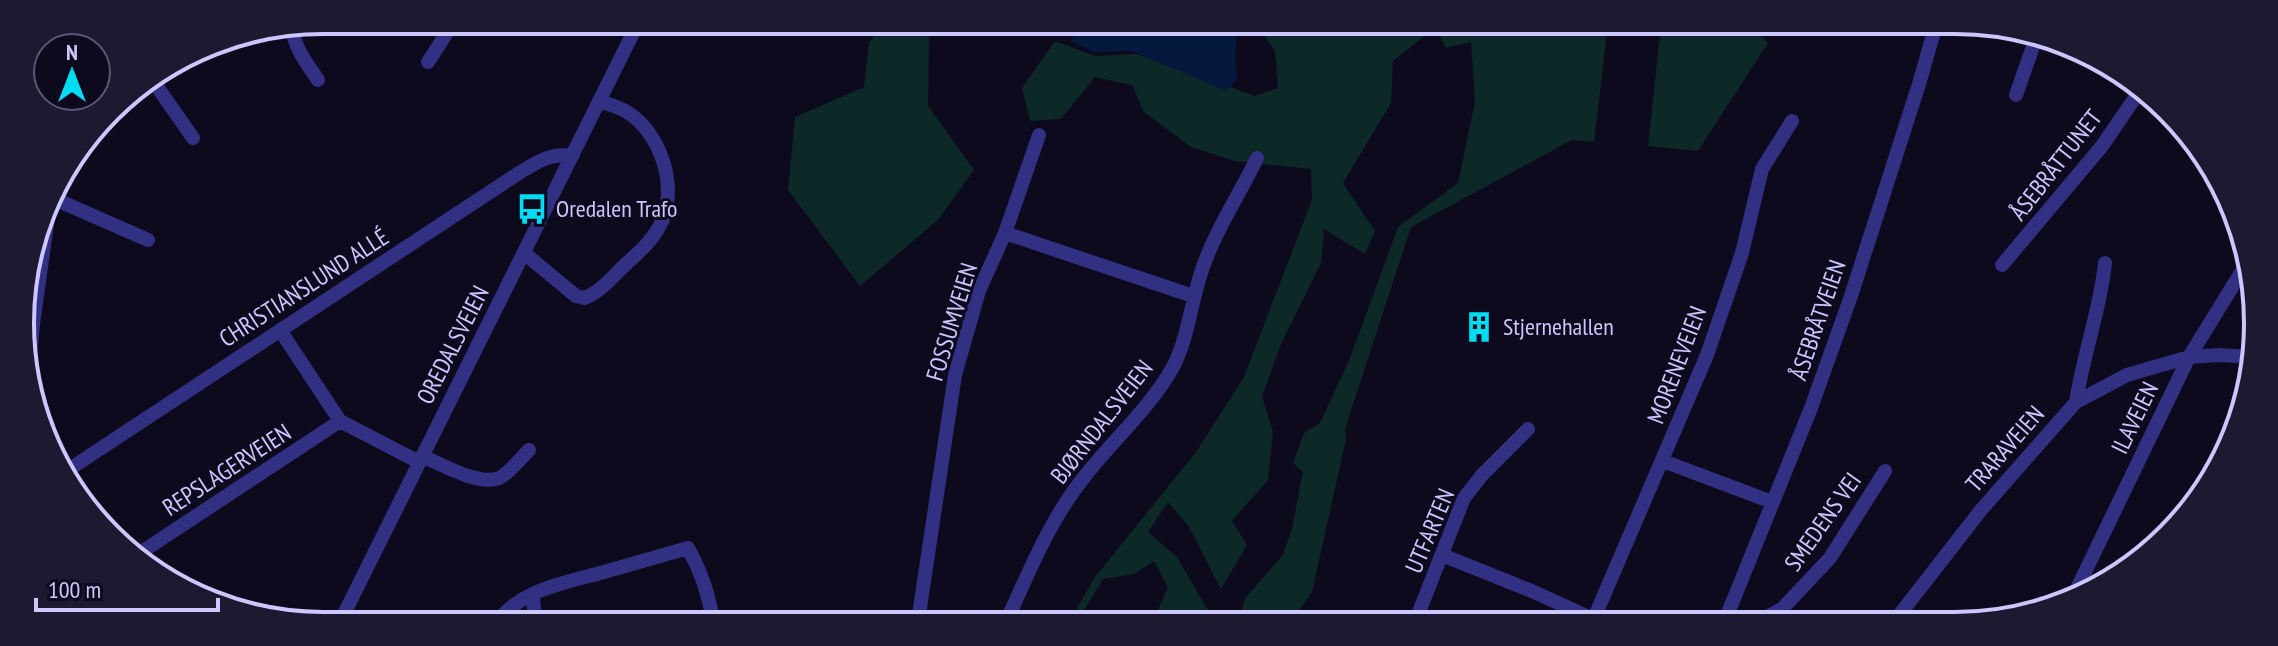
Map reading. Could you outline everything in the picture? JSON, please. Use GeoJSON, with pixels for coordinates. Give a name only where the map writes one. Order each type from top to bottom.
{"type":"FeatureCollection","features":[{"type":"Feature","properties":{"kind":"street"},"geometry":{"type":"LineString","coordinates":[[428,62],[446,34]]}},
{"type":"Feature","properties":{"kind":"street","name":"OREDALSVEIEN"},"geometry":{"type":"LineString","coordinates":[[345,612],[632,34]]}},
{"type":"Feature","properties":{"kind":"street","name":"ÅSEBRÅTVEIEN"},"geometry":{"type":"LineString","coordinates":[[1728,612],[1811,408],[1851,296],[1933,34]]}},
{"type":"Feature","properties":{"kind":"street"},"geometry":{"type":"LineString","coordinates":[[293,36],[300,54],[318,80]]}},
{"type":"Feature","properties":{"kind":"street"},"geometry":{"type":"LineString","coordinates":[[2016,95],[2034,45]]}},
{"type":"Feature","properties":{"kind":"street"},"geometry":{"type":"LineString","coordinates":[[157,87],[193,138]]}},
{"type":"Feature","properties":{"kind":"street","name":"ÅSEBRÅTTUNET"},"geometry":{"type":"LineString","coordinates":[[2002,265],[2102,146],[2135,97]]}},
{"type":"Feature","properties":{"kind":"street"},"geometry":{"type":"LineString","coordinates":[[524,253],[576,296],[584,298],[598,291],[647,244],[659,228],[668,187],[666,171],[653,141],[641,124],[627,112],[599,101]]}},
{"type":"Feature","properties":{"kind":"street","name":"MORENEVEIEN"},"geometry":{"type":"LineString","coordinates":[[1600,612],[1712,341],[1742,253],[1762,169],[1792,121]]}},
{"type":"Feature","properties":{"kind":"street","name":"FOSSUMVEIEN"},"geometry":{"type":"LineString","coordinates":[[919,612],[955,375],[979,291],[1005,233],[1039,135]]}},
{"type":"Feature","properties":{"kind":"street","name":"CHRISTIANSLUND ALLÉ"},"geometry":{"type":"LineString","coordinates":[[72,467],[545,157],[573,155]]}},
{"type":"Feature","properties":{"kind":"street","name":"BJØRNDALSVEIEN"},"geometry":{"type":"LineString","coordinates":[[1011,612],[1038,552],[1083,478],[1152,398],[1172,368],[1184,339],[1193,296],[1211,247],[1257,158]]}},
{"type":"Feature","properties":{"kind":"street"},"geometry":{"type":"LineString","coordinates":[[62,199],[148,240]]}},
{"type":"Feature","properties":{"kind":"street"},"geometry":{"type":"LineString","coordinates":[[1005,233],[1193,296]]}},
{"type":"Feature","properties":{"kind":"street"},"geometry":{"type":"LineString","coordinates":[[35,313],[42,256]]}},
{"type":"Feature","properties":{"kind":"street"},"geometry":{"type":"LineString","coordinates":[[2076,402],[2081,367],[2102,293],[2105,263]]}},
{"type":"Feature","properties":{"kind":"street","name":"ILAVEIEN"},"geometry":{"type":"LineString","coordinates":[[2079,584],[2189,357],[2240,276]]}},
{"type":"Feature","properties":{"kind":"street"},"geometry":{"type":"LineString","coordinates":[[280,330],[340,421],[420,459],[474,478],[494,480],[506,473],[529,450]]}},
{"type":"Feature","properties":{"kind":"street","name":"TRARAVEIEN"},"geometry":{"type":"LineString","coordinates":[[1902,612],[1981,510],[2076,402],[2127,375],[2189,357],[2242,356]]}},
{"type":"Feature","properties":{"kind":"street","name":"REPSLAGERVEIEN"},"geometry":{"type":"LineString","coordinates":[[145,550],[340,421]]}},
{"type":"Feature","properties":{"kind":"street","name":"UTFARTEN"},"geometry":{"type":"LineString","coordinates":[[1419,612],[1464,498],[1482,475],[1528,429]]}},
{"type":"Feature","properties":{"kind":"street"},"geometry":{"type":"LineString","coordinates":[[1663,461],[1772,502]]}},
{"type":"Feature","properties":{"kind":"street","name":"SMEDENS VEI"},"geometry":{"type":"LineString","coordinates":[[1776,612],[1830,558],[1885,471]]}},
{"type":"Feature","properties":{"kind":"street"},"geometry":{"type":"LineString","coordinates":[[504,612],[517,602],[550,587],[688,548],[699,566],[712,612]]}},
{"type":"Feature","properties":{"kind":"street"},"geometry":{"type":"LineString","coordinates":[[1442,555],[1575,612]]}},
{"type":"Feature","properties":{"kind":"street"},"geometry":{"type":"LineString","coordinates":[[533,596],[534,612]]}},
{"type":"Feature","properties":{"kind":"green space"},"geometry":{"type":"Polygon","coordinates":[[[875,34],[929,34],[928,106],[974,170],[938,220],[860,286],[788,190],[795,117],[864,87],[869,43],[875,34]]]}},
{"type":"Feature","properties":{"kind":"green space"},"geometry":{"type":"Polygon","coordinates":[[[1263,34],[1427,34],[1393,61],[1391,103],[1343,183],[1375,231],[1365,254],[1324,229],[1321,263],[1281,344],[1262,396],[1273,432],[1268,480],[1232,521],[1247,545],[1221,589],[1189,527],[1168,502],[1148,532],[1177,557],[1209,612],[1157,612],[1168,587],[1154,561],[1134,574],[1103,579],[1083,612],[1075,612],[1095,577],[1196,452],[1244,377],[1312,200],[1311,169],[1235,161],[1191,147],[1144,112],[1132,85],[1095,77],[1061,119],[1030,121],[1022,88],[1055,41],[1095,56],[1137,54],[1255,96],[1278,88],[1275,51],[1263,34]]]}},
{"type":"Feature","properties":{"kind":"green space"},"geometry":{"type":"Polygon","coordinates":[[[1438,34],[1607,34],[1594,142],[1572,140],[1411,227],[1345,429],[1346,439],[1312,592],[1298,612],[1242,612],[1245,598],[1283,555],[1292,528],[1303,472],[1293,463],[1304,433],[1320,423],[1350,358],[1398,227],[1458,183],[1475,102],[1471,42],[1446,48],[1438,34]]]}},
{"type":"Feature","properties":{"kind":"green space"},"geometry":{"type":"Polygon","coordinates":[[[1660,34],[1760,34],[1768,43],[1698,151],[1648,146],[1660,34]]]}},
{"type":"Feature","properties":{"kind":"water"},"geometry":{"type":"Polygon","coordinates":[[[1074,34],[1236,34],[1237,78],[1226,91],[1132,51],[1094,52],[1071,41],[1074,34]]]}},
{"type":"Feature","properties":{"kind":"place","name":"Oredalen Trafo"},"geometry":{"type":"Point","coordinates":[532,209]}},
{"type":"Feature","properties":{"kind":"place","name":"Stjernehallen"},"geometry":{"type":"Point","coordinates":[1479,327]}}]}
